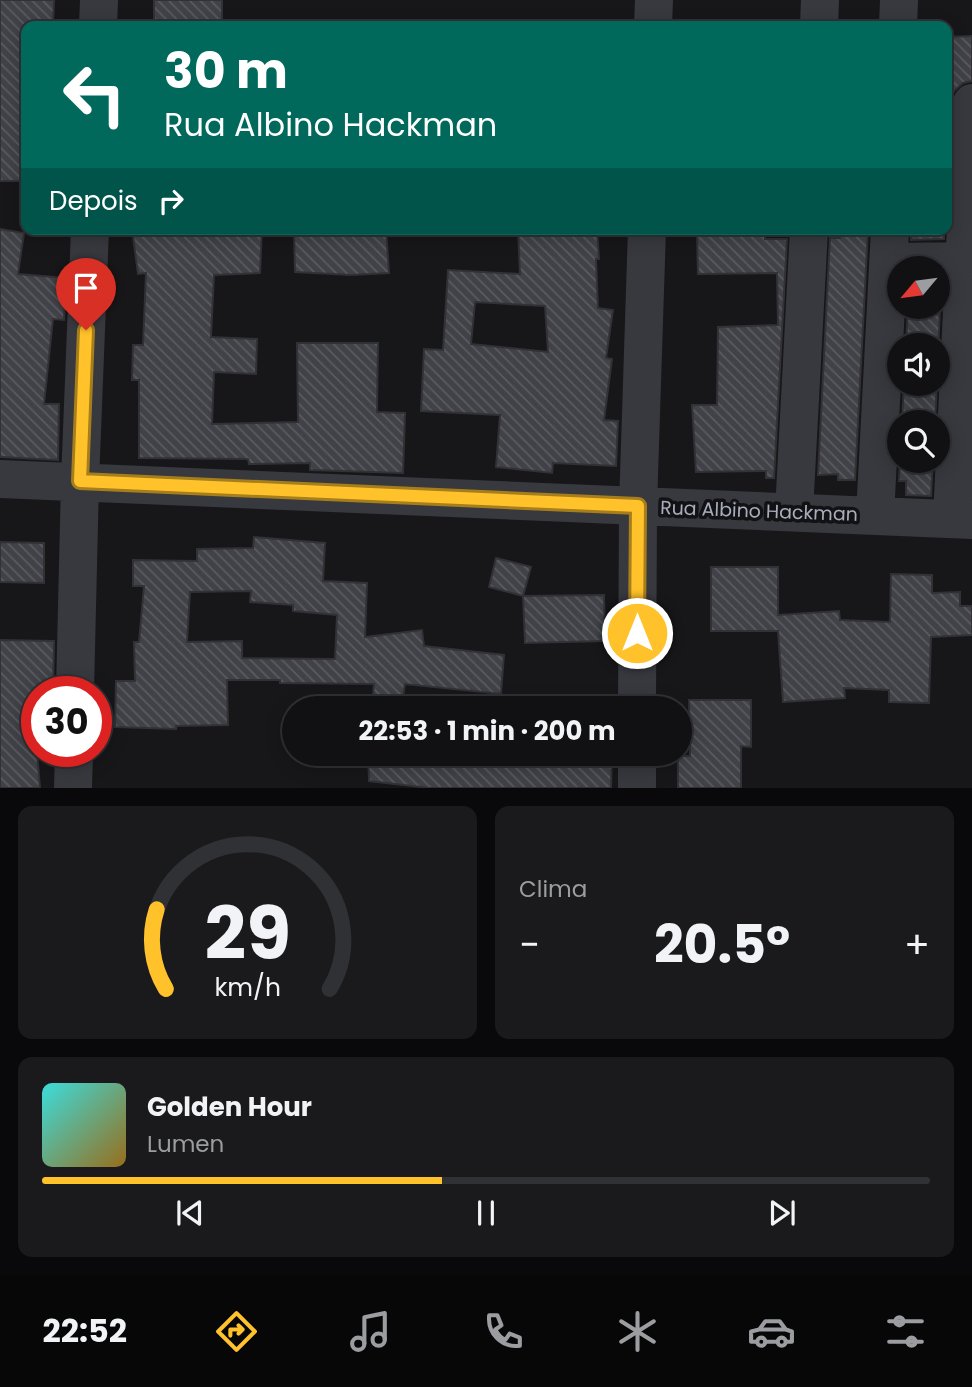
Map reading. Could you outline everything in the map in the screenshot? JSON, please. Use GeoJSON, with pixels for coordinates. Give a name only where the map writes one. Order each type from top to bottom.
{"type":"FeatureCollection","features":[{"type":"Feature","properties":{"kind":"street"},"geometry":{"type":"LineString","coordinates":[[98,21],[99,0]]}},
{"type":"Feature","properties":{"kind":"street"},"geometry":{"type":"LineString","coordinates":[[653,21],[654,0]]}},
{"type":"Feature","properties":{"kind":"street"},"geometry":{"type":"LineString","coordinates":[[819,21],[820,0]]}},
{"type":"Feature","properties":{"kind":"street"},"geometry":{"type":"LineString","coordinates":[[898,21],[899,0]]}},
{"type":"Feature","properties":{"kind":"street"},"geometry":{"type":"LineString","coordinates":[[962,519],[966,261],[972,103]]}},
{"type":"Feature","properties":{"kind":"street"},"geometry":{"type":"LineString","coordinates":[[75,676],[90,235]]}},
{"type":"Feature","properties":{"kind":"street"},"geometry":{"type":"LineString","coordinates":[[637,696],[638,506],[647,235]]}},
{"type":"Feature","properties":{"kind":"street"},"geometry":{"type":"LineString","coordinates":[[794,512],[809,235]]}},
{"type":"Feature","properties":{"kind":"street"},"geometry":{"type":"LineString","coordinates":[[875,516],[889,246],[966,261]]}},
{"type":"Feature","properties":{"kind":"street","name":"Rua Albino Hackman"},"geometry":{"type":"LineString","coordinates":[[0,479],[962,519]]}},
{"type":"Feature","properties":{"kind":"street"},"geometry":{"type":"LineString","coordinates":[[637,766],[637,788]]}},
{"type":"Feature","properties":{"kind":"street"},"geometry":{"type":"LineString","coordinates":[[73,788],[74,767]]}},
{"type":"Feature","properties":{"kind":"building"},"geometry":{"type":"Polygon","coordinates":[[[0,0],[54,0],[53,21],[21,21],[21,181],[0,181],[0,0]]]}},
{"type":"Feature","properties":{"kind":"building"},"geometry":{"type":"Polygon","coordinates":[[[154,0],[222,0],[222,21],[154,21],[154,0]]]}},
{"type":"Feature","properties":{"kind":"building"},"geometry":{"type":"Polygon","coordinates":[[[972,36],[972,81],[963,83],[952,96],[952,37],[972,36]]]}},
{"type":"Feature","properties":{"kind":"building"},"geometry":{"type":"Polygon","coordinates":[[[0,229],[24,235],[18,274],[66,278],[64,320],[53,319],[44,404],[59,404],[58,460],[0,457],[0,229]]]}},
{"type":"Feature","properties":{"kind":"building"},"geometry":{"type":"Polygon","coordinates":[[[133,235],[262,235],[260,273],[214,275],[211,337],[257,339],[256,374],[214,372],[212,424],[298,422],[297,343],[378,343],[377,412],[405,413],[403,473],[310,470],[310,463],[249,464],[248,459],[139,458],[139,380],[132,380],[133,345],[143,345],[146,273],[138,274],[133,235]]]}},
{"type":"Feature","properties":{"kind":"building"},"geometry":{"type":"Polygon","coordinates":[[[294,235],[386,235],[389,273],[351,275],[295,272],[294,235]]]}},
{"type":"Feature","properties":{"kind":"building"},"geometry":{"type":"Polygon","coordinates":[[[518,235],[597,235],[598,308],[613,310],[606,358],[612,359],[604,420],[618,421],[616,466],[553,463],[552,473],[496,467],[500,415],[421,411],[424,349],[443,350],[448,270],[520,274],[518,235]],[[475,302],[471,344],[548,352],[545,306],[475,302]]]}},
{"type":"Feature","properties":{"kind":"building"},"geometry":{"type":"Polygon","coordinates":[[[697,235],[765,235],[765,239],[787,239],[774,478],[766,478],[766,471],[696,472],[692,405],[717,405],[718,327],[778,325],[777,273],[698,274],[697,235]]]}},
{"type":"Feature","properties":{"kind":"building"},"geometry":{"type":"Polygon","coordinates":[[[840,235],[868,235],[855,480],[838,480],[838,474],[818,475],[830,238],[840,238],[840,235]]]}},
{"type":"Feature","properties":{"kind":"building"},"geometry":{"type":"Polygon","coordinates":[[[911,235],[944,235],[944,239],[911,240],[911,235]]]}},
{"type":"Feature","properties":{"kind":"building"},"geometry":{"type":"Polygon","coordinates":[[[907,319],[940,319],[939,333],[907,333],[907,319]]]}},
{"type":"Feature","properties":{"kind":"building"},"geometry":{"type":"Polygon","coordinates":[[[903,396],[936,396],[936,410],[903,410],[903,396]]]}},
{"type":"Feature","properties":{"kind":"building"},"geometry":{"type":"Polygon","coordinates":[[[899,473],[932,473],[931,496],[906,495],[906,481],[899,481],[899,473]]]}},
{"type":"Feature","properties":{"kind":"building"},"geometry":{"type":"Polygon","coordinates":[[[254,537],[325,543],[323,581],[367,583],[365,637],[422,630],[424,646],[504,655],[501,694],[405,684],[403,696],[373,696],[374,684],[227,680],[228,725],[176,726],[176,729],[115,727],[116,681],[135,681],[134,642],[139,642],[144,586],[133,586],[133,560],[197,561],[197,549],[253,548],[254,537]],[[251,591],[190,592],[187,642],[242,641],[242,658],[335,659],[337,615],[293,611],[293,605],[250,602],[251,591]]]}},
{"type":"Feature","properties":{"kind":"building"},"geometry":{"type":"Polygon","coordinates":[[[0,542],[44,543],[44,583],[0,582],[0,542]]]}},
{"type":"Feature","properties":{"kind":"building"},"geometry":{"type":"Polygon","coordinates":[[[496,558],[531,567],[523,596],[489,587],[496,558]]]}},
{"type":"Feature","properties":{"kind":"building"},"geometry":{"type":"Polygon","coordinates":[[[711,567],[778,567],[778,615],[839,611],[840,620],[890,622],[891,574],[932,575],[932,593],[960,592],[960,606],[972,606],[972,635],[931,637],[929,703],[889,702],[889,690],[844,688],[845,698],[783,702],[778,631],[711,631],[711,567]]]}},
{"type":"Feature","properties":{"kind":"building"},"geometry":{"type":"Polygon","coordinates":[[[604,595],[605,641],[525,643],[523,596],[604,595]]]}},
{"type":"Feature","properties":{"kind":"building"},"geometry":{"type":"Polygon","coordinates":[[[0,640],[54,641],[53,676],[21,676],[21,767],[38,767],[40,788],[0,788],[0,640]]]}},
{"type":"Feature","properties":{"kind":"building"},"geometry":{"type":"Polygon","coordinates":[[[692,700],[751,700],[751,747],[741,746],[741,788],[678,788],[678,766],[692,766],[692,700]]]}},
{"type":"Feature","properties":{"kind":"building"},"geometry":{"type":"Polygon","coordinates":[[[368,766],[612,766],[611,788],[429,788],[369,781],[368,766]]]}},
{"type":"Feature","properties":{"kind":"route"},"geometry":{"type":"LineString","coordinates":[[86,330],[80,481],[638,506],[637,633]]}}]}
